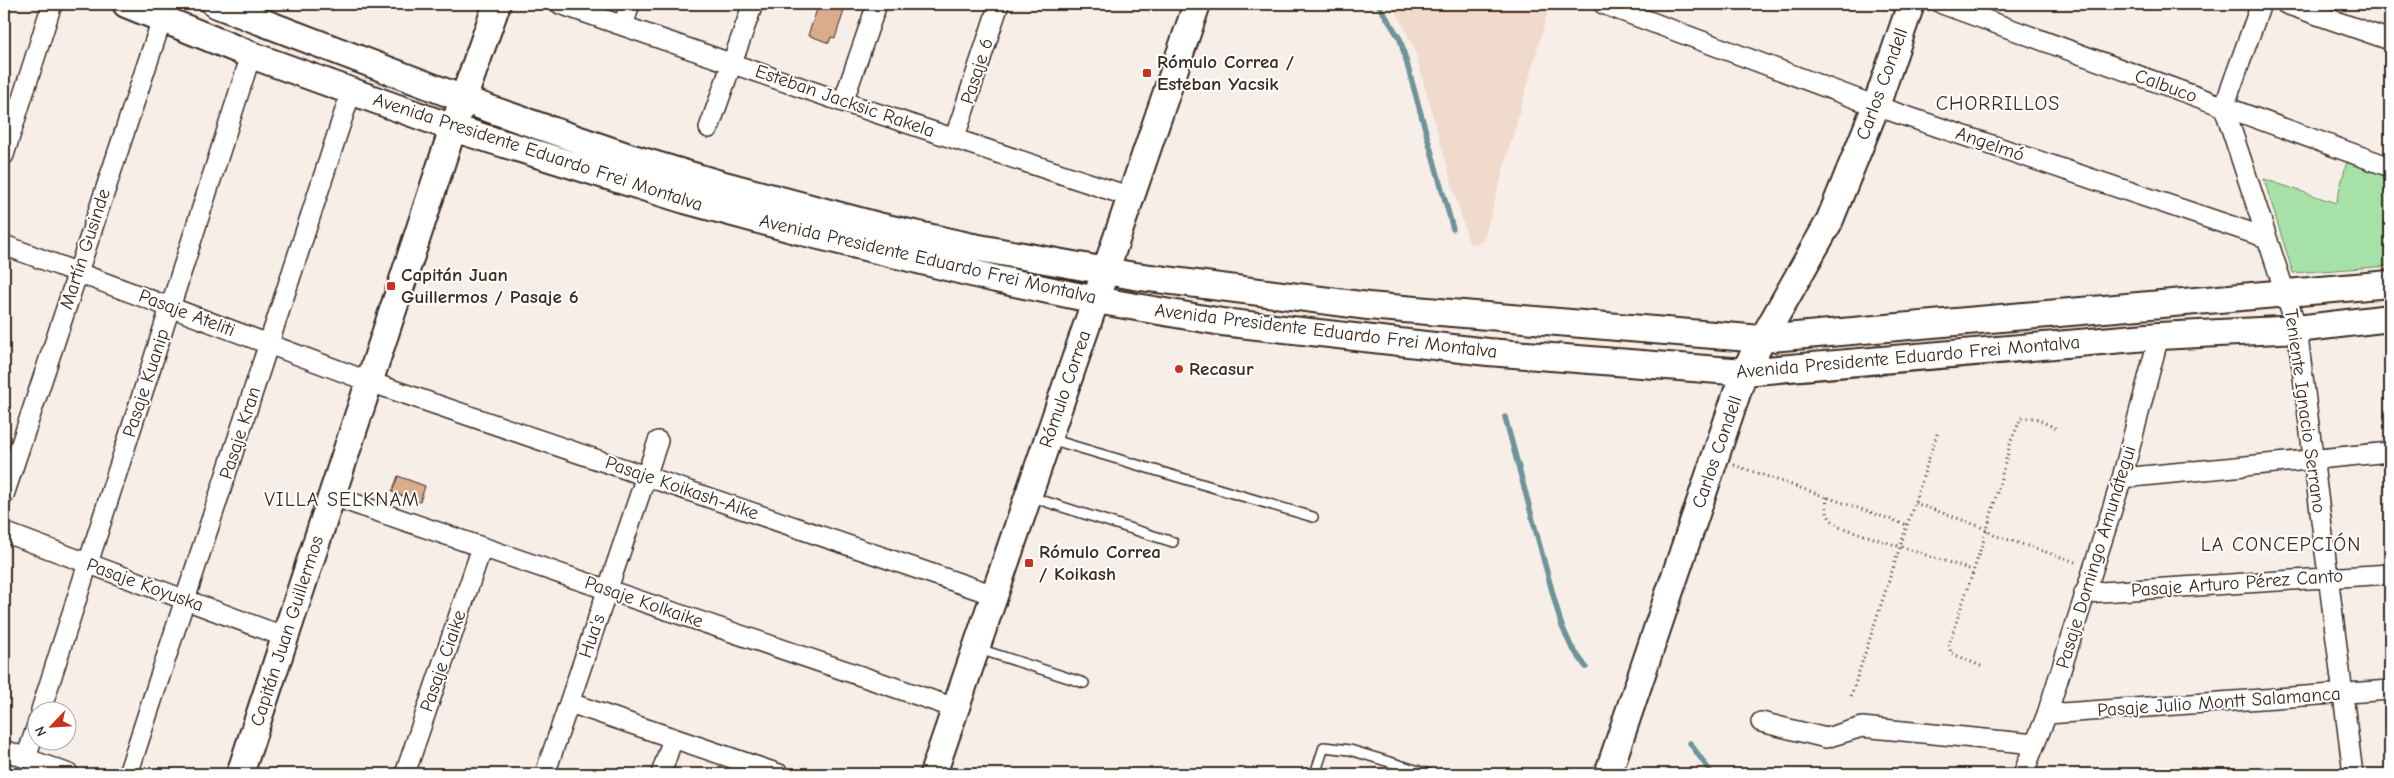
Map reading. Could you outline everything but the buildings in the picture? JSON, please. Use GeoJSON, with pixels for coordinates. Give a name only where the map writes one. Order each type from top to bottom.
{"type":"FeatureCollection","features":[{"type":"Feature","properties":{"kind":"main road","name":"Avenida Presidente Eduardo Frei Montalva"},"geometry":{"type":"LineString","coordinates":[[126,4],[164,11],[251,55],[453,128],[569,165],[794,229],[930,264],[1096,300],[1222,322],[1488,352],[1744,372],[2159,336],[2296,329],[2390,318]]}},
{"type":"Feature","properties":{"kind":"main road","name":"Avenida Presidente Eduardo Frei Montalva"},"geometry":{"type":"LineString","coordinates":[[215,4],[463,99],[629,157],[797,206],[968,246],[1105,272],[1368,306],[1761,339],[2390,284]]}},
{"type":"Feature","properties":{"kind":"main road","name":"Capitán Juan Guillermos"},"geometry":{"type":"LineString","coordinates":[[241,774],[453,128],[497,4]]}},
{"type":"Feature","properties":{"kind":"main road","name":"Rómulo Correa"},"geometry":{"type":"LineString","coordinates":[[933,774],[1197,4]]}},
{"type":"Feature","properties":{"kind":"main road","name":"Carlos Condell"},"geometry":{"type":"LineString","coordinates":[[1608,774],[1744,372],[1761,339],[1830,222],[1876,106],[1911,4]]}},
{"type":"Feature","properties":{"kind":"street"},"geometry":{"type":"LineString","coordinates":[[4,155],[52,4]]}},
{"type":"Feature","properties":{"kind":"street","name":"Esteban Jacksic Rakela"},"geometry":{"type":"LineString","coordinates":[[560,4],[842,102],[1131,196]]}},
{"type":"Feature","properties":{"kind":"street"},"geometry":{"type":"LineString","coordinates":[[623,26],[630,4]]}},
{"type":"Feature","properties":{"kind":"street"},"geometry":{"type":"LineString","coordinates":[[710,128],[754,4]]}},
{"type":"Feature","properties":{"kind":"street"},"geometry":{"type":"LineString","coordinates":[[842,102],[877,4]]}},
{"type":"Feature","properties":{"kind":"street","name":"Pasaje 6"},"geometry":{"type":"LineString","coordinates":[[955,138],[999,4]]}},
{"type":"Feature","properties":{"kind":"street","name":"Angelmó"},"geometry":{"type":"LineString","coordinates":[[1603,4],[1876,106],[2267,238]]}},
{"type":"Feature","properties":{"kind":"street","name":"Calbuco"},"geometry":{"type":"LineString","coordinates":[[1942,4],[2390,167]]}},
{"type":"Feature","properties":{"kind":"street"},"geometry":{"type":"LineString","coordinates":[[2224,107],[2261,4]]}},
{"type":"Feature","properties":{"kind":"street"},"geometry":{"type":"LineString","coordinates":[[2286,4],[2390,40]]}},
{"type":"Feature","properties":{"kind":"street","name":"Martín Gusinde"},"geometry":{"type":"LineString","coordinates":[[4,495],[164,11]]}},
{"type":"Feature","properties":{"kind":"street","name":"Pasaje Kuanip"},"geometry":{"type":"LineString","coordinates":[[44,700],[251,55]]}},
{"type":"Feature","properties":{"kind":"street","name":"Pasaje Kran"},"geometry":{"type":"LineString","coordinates":[[128,774],[351,92]]}},
{"type":"Feature","properties":{"kind":"street","name":"Teniente Ignacio Serrano"},"geometry":{"type":"LineString","coordinates":[[2224,107],[2296,329],[2353,774]]}},
{"type":"Feature","properties":{"kind":"street","name":"Pasaje Ateliti"},"geometry":{"type":"LineString","coordinates":[[4,244],[370,382]]}},
{"type":"Feature","properties":{"kind":"street","name":"Pasaje Domingo Amunátegui"},"geometry":{"type":"LineString","coordinates":[[2023,774],[2047,714],[2122,478],[2159,336]]}},
{"type":"Feature","properties":{"kind":"street","name":"Pasaje Koikash-Aike"},"geometry":{"type":"LineString","coordinates":[[370,382],[994,595]]}},
{"type":"Feature","properties":{"kind":"street","name":"Hua's"},"geometry":{"type":"LineString","coordinates":[[545,774],[658,442]]}},
{"type":"Feature","properties":{"kind":"street"},"geometry":{"type":"LineString","coordinates":[[2122,478],[2390,452]]}},
{"type":"Feature","properties":{"kind":"street","name":"Pasaje Kolkaike"},"geometry":{"type":"LineString","coordinates":[[332,496],[955,708]]}},
{"type":"Feature","properties":{"kind":"street","name":"Pasaje Koyuska"},"geometry":{"type":"LineString","coordinates":[[4,532],[285,637]]}},
{"type":"Feature","properties":{"kind":"street","name":"Pasaje Ciaike"},"geometry":{"type":"LineString","coordinates":[[405,774],[482,547]]}},
{"type":"Feature","properties":{"kind":"street","name":"Pasaje Arturo Pérez Canto"},"geometry":{"type":"LineString","coordinates":[[2084,593],[2390,574]]}},
{"type":"Feature","properties":{"kind":"street","name":"Pasaje Julio Montt Salamanca"},"geometry":{"type":"LineString","coordinates":[[2047,714],[2390,690]]}},
{"type":"Feature","properties":{"kind":"street"},"geometry":{"type":"LineString","coordinates":[[570,703],[779,774]]}},
{"type":"Feature","properties":{"kind":"street"},"geometry":{"type":"LineString","coordinates":[[1761,722],[1826,738],[1862,726],[2035,744]]}},
{"type":"Feature","properties":{"kind":"street"},"geometry":{"type":"LineString","coordinates":[[661,774],[673,738]]}},
{"type":"Feature","properties":{"kind":"street"},"geometry":{"type":"LineString","coordinates":[[4,750],[69,774]]}},
{"type":"Feature","properties":{"kind":"street"},"geometry":{"type":"LineString","coordinates":[[26,758],[29,750]]}},
{"type":"Feature","properties":{"kind":"lane"},"geometry":{"type":"LineString","coordinates":[[1048,439],[1313,517]]}},
{"type":"Feature","properties":{"kind":"lane"},"geometry":{"type":"LineString","coordinates":[[1028,496],[1173,542]]}},
{"type":"Feature","properties":{"kind":"lane"},"geometry":{"type":"LineString","coordinates":[[976,648],[1084,683]]}},
{"type":"Feature","properties":{"kind":"lane"},"geometry":{"type":"LineString","coordinates":[[1315,774],[1324,747],[1350,750],[1429,774]]}},
{"type":"Feature","properties":{"kind":"path"},"geometry":{"type":"LineString","coordinates":[[1981,666],[1951,653],[1948,644],[1986,530],[2011,441],[2022,418],[2035,418],[2057,429]]}},
{"type":"Feature","properties":{"kind":"path"},"geometry":{"type":"LineString","coordinates":[[1851,696],[1938,431]]}},
{"type":"Feature","properties":{"kind":"path"},"geometry":{"type":"LineString","coordinates":[[1715,458],[1907,526]]}},
{"type":"Feature","properties":{"kind":"path"},"geometry":{"type":"LineString","coordinates":[[1827,497],[1825,511],[1830,520],[1835,523],[1972,570]]}},
{"type":"Feature","properties":{"kind":"path"},"geometry":{"type":"LineString","coordinates":[[1915,503],[1986,530],[1994,535],[2094,568]]}},
{"type":"Feature","properties":{"kind":"shaded area"},"geometry":{"type":"Polygon","coordinates":[[[1389,4],[1550,4],[1483,242],[1469,244],[1414,48],[1398,15],[1389,4]]]}},
{"type":"Feature","properties":{"kind":"green space"},"geometry":{"type":"Polygon","coordinates":[[[2347,161],[2390,176],[2390,266],[2293,273],[2264,179],[2336,203],[2347,161]]]}},
{"type":"Feature","properties":{"kind":"green space"},"geometry":{"type":"Polygon","coordinates":[[[4,758],[48,774],[4,774],[4,758]]]}},
{"type":"Feature","properties":{"kind":"waterway"},"geometry":{"type":"LineString","coordinates":[[1378,4],[1400,39],[1453,229]]}},
{"type":"Feature","properties":{"kind":"waterway"},"geometry":{"type":"LineString","coordinates":[[1505,417],[1561,624],[1571,646],[1586,667]]}},
{"type":"Feature","properties":{"kind":"waterway"},"geometry":{"type":"LineString","coordinates":[[1690,743],[1712,774]]}},
{"type":"Feature","properties":{"kind":"place","name":"Rómulo Correa / Esteban Yacsik"},"geometry":{"type":"Point","coordinates":[1147,73]}},
{"type":"Feature","properties":{"kind":"place","name":"Capitán Juan Guillermos / Pasaje 6"},"geometry":{"type":"Point","coordinates":[391,286]}},
{"type":"Feature","properties":{"kind":"place","name":"Recasur"},"geometry":{"type":"Point","coordinates":[1179,369]}},
{"type":"Feature","properties":{"kind":"place","name":"Rómulo Correa / Koikash"},"geometry":{"type":"Point","coordinates":[1029,563]}},
{"type":"Feature","properties":{"kind":"district","name":"CHORRILLOS"},"geometry":{"type":"Point","coordinates":[1998,103]}},
{"type":"Feature","properties":{"kind":"district","name":"VILLA SELKNAM"},"geometry":{"type":"Point","coordinates":[342,499]}},
{"type":"Feature","properties":{"kind":"district","name":"LA CONCEPCIÓN"},"geometry":{"type":"Point","coordinates":[2281,544]}}]}
